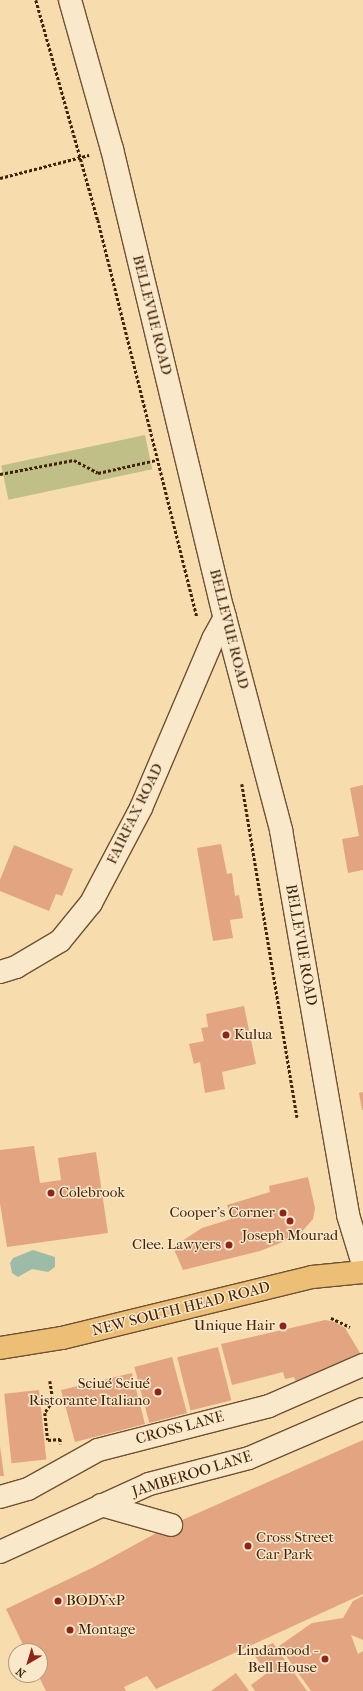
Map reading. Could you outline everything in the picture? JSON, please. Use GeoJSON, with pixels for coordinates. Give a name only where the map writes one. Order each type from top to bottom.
{"type":"FeatureCollection","features":[{"type":"Feature","properties":{"kind":"main road","name":"NEW SOUTH HEAD ROAD"},"geometry":{"type":"LineString","coordinates":[[0,1348],[62,1338],[312,1277],[363,1272]]}},
{"type":"Feature","properties":{"kind":"street","name":"BELLEVUE ROAD"},"geometry":{"type":"LineString","coordinates":[[70,0],[112,149],[225,617],[281,830],[348,1215],[363,1264]]}},
{"type":"Feature","properties":{"kind":"street","name":"FAIRFAX ROAD"},"geometry":{"type":"LineString","coordinates":[[0,972],[16,967],[60,941],[91,903],[141,808],[207,652],[225,617]]}},
{"type":"Feature","properties":{"kind":"street","name":"CROSS LANE"},"geometry":{"type":"LineString","coordinates":[[0,1497],[28,1489],[98,1450],[268,1406],[363,1365]]}},
{"type":"Feature","properties":{"kind":"street","name":"JAMBEROO LANE"},"geometry":{"type":"LineString","coordinates":[[0,1552],[81,1513],[149,1484],[249,1458],[363,1409]]}},
{"type":"Feature","properties":{"kind":"street"},"geometry":{"type":"LineString","coordinates":[[102,1505],[171,1525]]}},
{"type":"Feature","properties":{"kind":"path","name":"BELLEVUE ROAD"},"geometry":{"type":"LineString","coordinates":[[36,0],[80,157],[156,460],[207,652]]}},
{"type":"Feature","properties":{"kind":"path"},"geometry":{"type":"LineString","coordinates":[[0,178],[80,157]]}},
{"type":"Feature","properties":{"kind":"path"},"geometry":{"type":"LineString","coordinates":[[0,474],[74,460],[98,473],[156,460]]}},
{"type":"Feature","properties":{"kind":"path","name":"BELLEVUE ROAD"},"geometry":{"type":"LineString","coordinates":[[241,780],[297,1116]]}},
{"type":"Feature","properties":{"kind":"path"},"geometry":{"type":"LineString","coordinates":[[331,1318],[350,1327]]}},
{"type":"Feature","properties":{"kind":"path"},"geometry":{"type":"LineString","coordinates":[[50,1381],[53,1401],[45,1413],[48,1440],[60,1438],[62,1448]]}},
{"type":"Feature","properties":{"kind":"shaded area"},"geometry":{"type":"Polygon","coordinates":[[[145,435],[152,469],[8,500],[1,466],[145,435]]]}},
{"type":"Feature","properties":{"kind":"shaded area"},"geometry":{"type":"Polygon","coordinates":[[[33,1250],[55,1257],[55,1267],[48,1272],[32,1269],[18,1277],[12,1273],[10,1263],[13,1258],[33,1250]]]}},
{"type":"Feature","properties":{"kind":"building"},"geometry":{"type":"Polygon","coordinates":[[[363,785],[363,870],[348,873],[342,839],[359,836],[350,788],[363,785]]]}},
{"type":"Feature","properties":{"kind":"building"},"geometry":{"type":"Polygon","coordinates":[[[221,844],[227,874],[232,873],[235,896],[239,895],[243,918],[230,920],[233,938],[213,941],[197,848],[221,844]]]}},
{"type":"Feature","properties":{"kind":"building"},"geometry":{"type":"Polygon","coordinates":[[[14,845],[73,869],[62,896],[56,894],[49,911],[0,891],[0,880],[14,845]]]}},
{"type":"Feature","properties":{"kind":"building","name":"Kulua"},"geometry":{"type":"Polygon","coordinates":[[[244,1006],[256,1064],[222,1072],[225,1089],[205,1093],[200,1062],[194,1064],[189,1044],[204,1041],[201,1028],[208,1027],[206,1014],[244,1006]]]}},
{"type":"Feature","properties":{"kind":"building"},"geometry":{"type":"Polygon","coordinates":[[[363,1092],[363,1110],[362,1110],[359,1093],[363,1092]]]}},
{"type":"Feature","properties":{"kind":"building","name":"Colebrook"},"geometry":{"type":"Polygon","coordinates":[[[34,1146],[40,1183],[61,1180],[58,1158],[96,1152],[108,1233],[7,1247],[0,1203],[0,1150],[34,1146]]]}},
{"type":"Feature","properties":{"kind":"building"},"geometry":{"type":"Polygon","coordinates":[[[308,1177],[315,1208],[313,1219],[298,1236],[260,1251],[183,1270],[173,1247],[202,1228],[231,1219],[227,1205],[270,1192],[269,1186],[308,1177]]]}},
{"type":"Feature","properties":{"kind":"building"},"geometry":{"type":"Polygon","coordinates":[[[325,1320],[335,1322],[345,1328],[360,1353],[297,1385],[294,1377],[285,1379],[283,1372],[232,1385],[221,1344],[325,1320]]]}},
{"type":"Feature","properties":{"kind":"building"},"geometry":{"type":"Polygon","coordinates":[[[218,1347],[231,1400],[191,1411],[177,1357],[218,1347]]]}},
{"type":"Feature","properties":{"kind":"building"},"geometry":{"type":"Polygon","coordinates":[[[172,1357],[187,1413],[149,1423],[134,1367],[172,1357]]]}},
{"type":"Feature","properties":{"kind":"building"},"geometry":{"type":"Polygon","coordinates":[[[132,1373],[145,1424],[75,1442],[61,1390],[95,1382],[96,1386],[100,1385],[98,1381],[132,1373]]]}},
{"type":"Feature","properties":{"kind":"building"},"geometry":{"type":"Polygon","coordinates":[[[39,1390],[46,1460],[12,1463],[4,1394],[39,1390]]]}},
{"type":"Feature","properties":{"kind":"building","name":"Cross Street Car Park"},"geometry":{"type":"Polygon","coordinates":[[[363,1440],[363,1594],[156,1689],[147,1676],[124,1687],[126,1691],[46,1691],[42,1683],[48,1683],[48,1643],[22,1643],[6,1609],[94,1567],[171,1525],[363,1440]]]}},
{"type":"Feature","properties":{"kind":"building"},"geometry":{"type":"Polygon","coordinates":[[[0,1446],[4,1476],[0,1476],[0,1446]]]}},
{"type":"Feature","properties":{"kind":"building","name":"Lindamood - Bell House"},"geometry":{"type":"Polygon","coordinates":[[[363,1596],[363,1640],[351,1635],[358,1654],[363,1651],[363,1691],[311,1691],[279,1646],[312,1623],[343,1618],[353,1601],[363,1596]]]}},
{"type":"Feature","properties":{"kind":"building"},"geometry":{"type":"Polygon","coordinates":[[[273,1643],[307,1691],[255,1691],[251,1685],[267,1673],[252,1652],[273,1643]]]}},
{"type":"Feature","properties":{"kind":"building"},"geometry":{"type":"Polygon","coordinates":[[[236,1673],[249,1691],[211,1691],[222,1683],[236,1673]]]}},
{"type":"Feature","properties":{"kind":"place","name":"Kulua"},"geometry":{"type":"Point","coordinates":[226,1035]}},
{"type":"Feature","properties":{"kind":"place","name":"Colebrook"},"geometry":{"type":"Point","coordinates":[51,1193]}},
{"type":"Feature","properties":{"kind":"place","name":"Cooper’s Corner"},"geometry":{"type":"Point","coordinates":[283,1213]}},
{"type":"Feature","properties":{"kind":"place","name":"Joseph Mourad"},"geometry":{"type":"Point","coordinates":[290,1221]}},
{"type":"Feature","properties":{"kind":"place","name":"Clee. Lawyers"},"geometry":{"type":"Point","coordinates":[229,1245]}},
{"type":"Feature","properties":{"kind":"place","name":"Unique Hair"},"geometry":{"type":"Point","coordinates":[283,1326]}},
{"type":"Feature","properties":{"kind":"place","name":"Sciué Sciué Ristorante Italiano"},"geometry":{"type":"Point","coordinates":[158,1392]}},
{"type":"Feature","properties":{"kind":"place","name":"Cross Street Car Park"},"geometry":{"type":"Point","coordinates":[248,1546]}},
{"type":"Feature","properties":{"kind":"place","name":"BODYxP"},"geometry":{"type":"Point","coordinates":[58,1601]}},
{"type":"Feature","properties":{"kind":"place","name":"Montage"},"geometry":{"type":"Point","coordinates":[70,1630]}},
{"type":"Feature","properties":{"kind":"place","name":"Lindamood - Bell House"},"geometry":{"type":"Point","coordinates":[325,1659]}}]}
